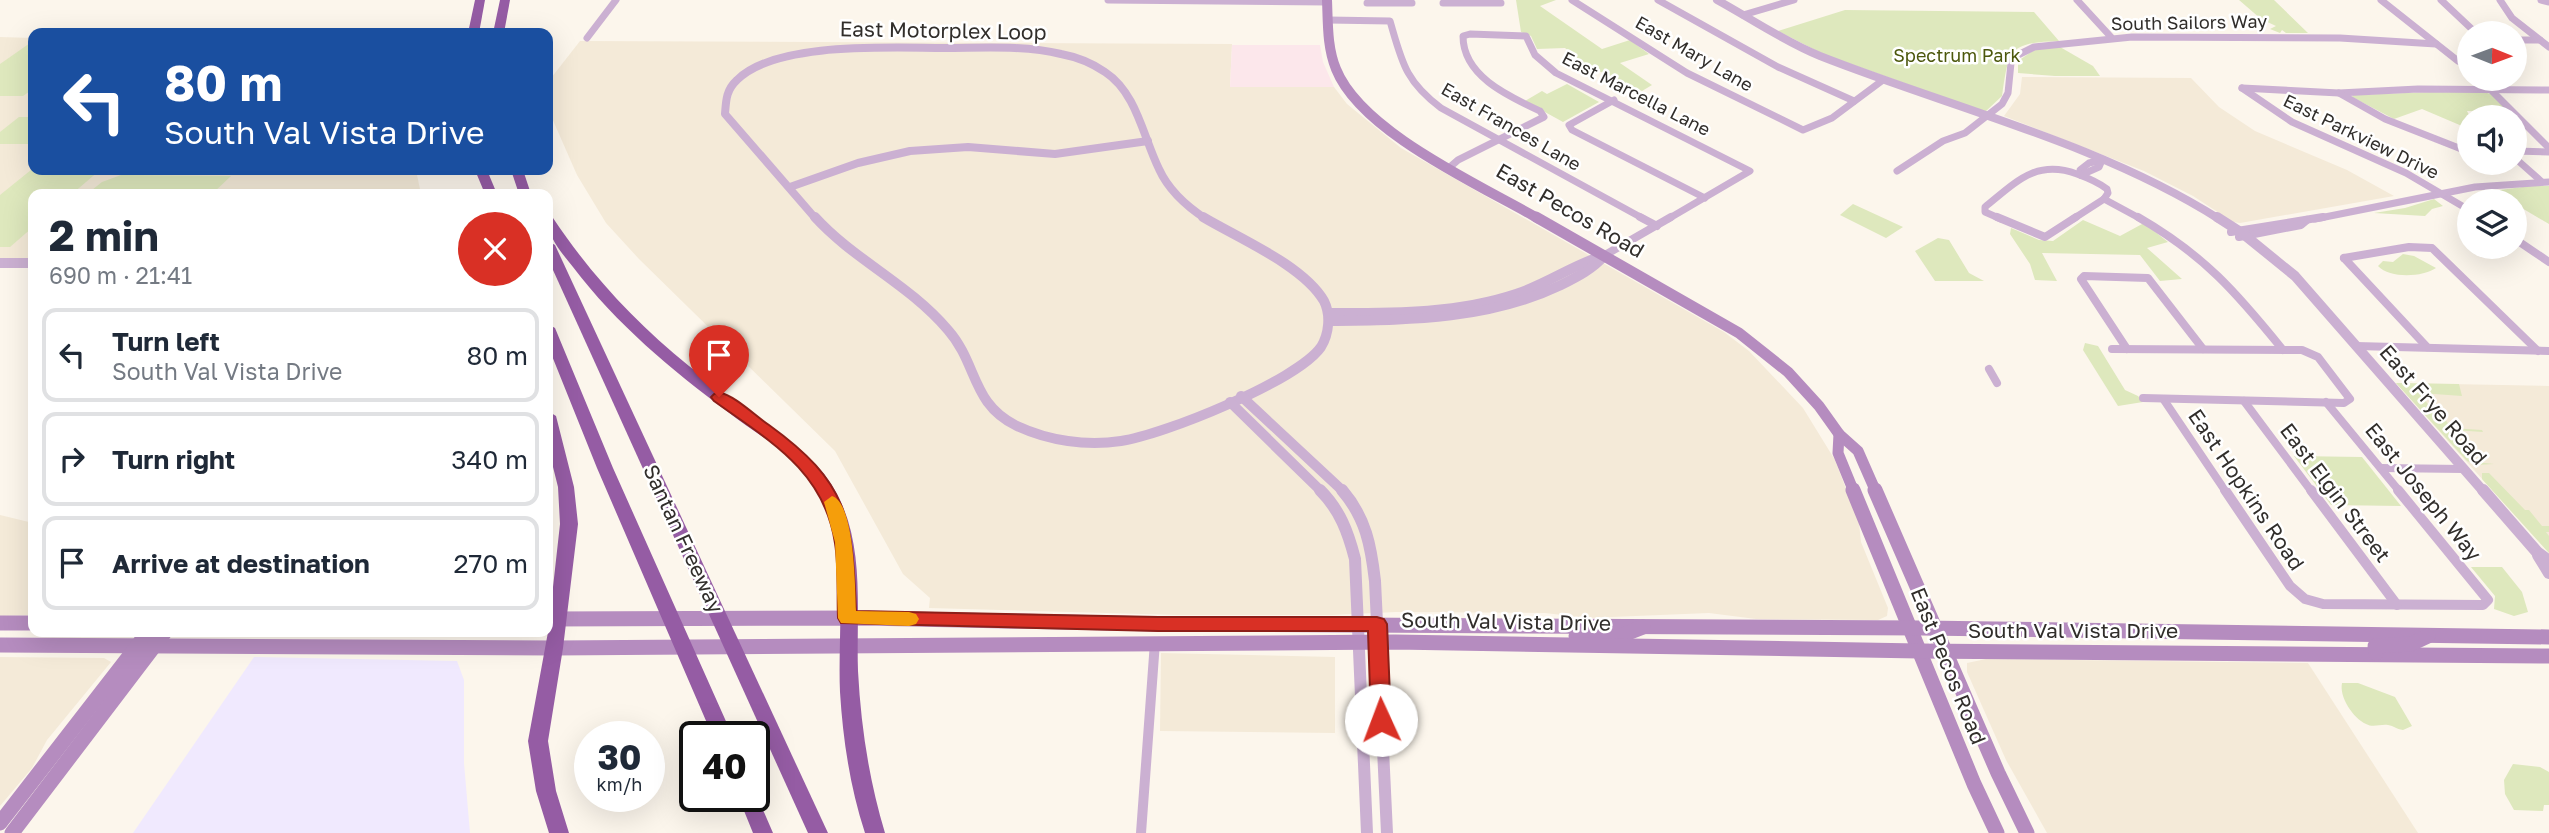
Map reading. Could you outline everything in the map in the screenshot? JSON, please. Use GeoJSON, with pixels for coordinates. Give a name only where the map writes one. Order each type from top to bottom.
{"type":"FeatureCollection","features":[{"type":"Feature","properties":{"kind":"highway"},"geometry":{"type":"LineString","coordinates":[[474,28],[480,0]]}},
{"type":"Feature","properties":{"kind":"highway"},"geometry":{"type":"LineString","coordinates":[[499,28],[505,0]]}},
{"type":"Feature","properties":{"kind":"highway"},"geometry":{"type":"LineString","coordinates":[[553,228],[602,294],[633,326],[735,410],[794,451],[815,473],[830,497],[844,542],[852,742],[865,803],[875,833]]}},
{"type":"Feature","properties":{"kind":"highway","name":"Santan Freeway"},"geometry":{"type":"LineString","coordinates":[[553,256],[818,833]]}},
{"type":"Feature","properties":{"kind":"highway","name":"Santan Freeway"},"geometry":{"type":"LineString","coordinates":[[553,340],[605,468],[716,721]]}},
{"type":"Feature","properties":{"kind":"highway"},"geometry":{"type":"LineString","coordinates":[[553,438],[568,502],[568,545],[553,619],[554,648],[538,741],[546,791],[559,833]]}},
{"type":"Feature","properties":{"kind":"highway"},"geometry":{"type":"LineString","coordinates":[[754,812],[763,833]]}},
{"type":"Feature","properties":{"kind":"main road","name":"East Pecos Road"},"geometry":{"type":"LineString","coordinates":[[1328,1],[1333,62],[1352,96],[1367,113],[1397,137],[1711,315],[1755,345],[1809,394],[1839,434],[1858,451],[1872,477],[2005,789],[2028,833]]}},
{"type":"Feature","properties":{"kind":"main road","name":"East Pecos Road"},"geometry":{"type":"LineString","coordinates":[[1839,434],[1839,453],[1919,651],[1997,833]]}},
{"type":"Feature","properties":{"kind":"main road","name":"South Val Vista Drive"},"geometry":{"type":"LineString","coordinates":[[553,619],[848,618],[1158,624],[1910,628],[2549,636]]}},
{"type":"Feature","properties":{"kind":"main road"},"geometry":{"type":"LineString","coordinates":[[0,624],[28,623]]}},
{"type":"Feature","properties":{"kind":"main road"},"geometry":{"type":"LineString","coordinates":[[1560,644],[1574,636],[1629,635],[1643,626]]}},
{"type":"Feature","properties":{"kind":"main road"},"geometry":{"type":"LineString","coordinates":[[1654,645],[1672,635],[1710,635],[1735,627]]}},
{"type":"Feature","properties":{"kind":"main road"},"geometry":{"type":"LineString","coordinates":[[2239,634],[2251,652]]}},
{"type":"Feature","properties":{"kind":"main road"},"geometry":{"type":"LineString","coordinates":[[2376,653],[2375,646],[2412,644],[2431,635]]}},
{"type":"Feature","properties":{"kind":"main road","name":"South Val Vista Drive"},"geometry":{"type":"LineString","coordinates":[[0,645],[138,645],[151,638],[554,648],[848,648],[1155,642],[1378,642],[1919,651],[2549,656]]}},
{"type":"Feature","properties":{"kind":"main road"},"geometry":{"type":"LineString","coordinates":[[12,833],[151,638]]}},
{"type":"Feature","properties":{"kind":"main road"},"geometry":{"type":"LineString","coordinates":[[0,823],[138,645]]}},
{"type":"Feature","properties":{"kind":"street"},"geometry":{"type":"LineString","coordinates":[[587,38],[617,0]]}},
{"type":"Feature","properties":{"kind":"street"},"geometry":{"type":"LineString","coordinates":[[1108,0],[1328,1]]}},
{"type":"Feature","properties":{"kind":"street","name":"East Mary Lane"},"geometry":{"type":"LineString","coordinates":[[1572,0],[1687,73],[1803,130],[1822,123],[1854,101]]}},
{"type":"Feature","properties":{"kind":"street"},"geometry":{"type":"LineString","coordinates":[[1658,0],[1761,61],[1854,101],[1883,80]]}},
{"type":"Feature","properties":{"kind":"street","name":"East Frye Road"},"geometry":{"type":"LineString","coordinates":[[1717,0],[1803,49],[2102,160],[2172,193],[2238,234],[2300,285],[2537,552],[2549,561]]}},
{"type":"Feature","properties":{"kind":"street"},"geometry":{"type":"LineString","coordinates":[[1743,15],[1779,2],[1794,0]]}},
{"type":"Feature","properties":{"kind":"street"},"geometry":{"type":"LineString","coordinates":[[2077,0],[2111,37]]}},
{"type":"Feature","properties":{"kind":"street"},"geometry":{"type":"LineString","coordinates":[[2381,0],[2457,60]]}},
{"type":"Feature","properties":{"kind":"street"},"geometry":{"type":"LineString","coordinates":[[2441,0],[2461,21]]}},
{"type":"Feature","properties":{"kind":"street"},"geometry":{"type":"LineString","coordinates":[[2500,0],[2511,18],[2549,47]]}},
{"type":"Feature","properties":{"kind":"street"},"geometry":{"type":"LineString","coordinates":[[2541,0],[2549,2]]}},
{"type":"Feature","properties":{"kind":"street"},"geometry":{"type":"LineString","coordinates":[[1367,3],[1412,3]]}},
{"type":"Feature","properties":{"kind":"street"},"geometry":{"type":"LineString","coordinates":[[1443,3],[1501,3]]}},
{"type":"Feature","properties":{"kind":"street","name":"East Frances Lane"},"geometry":{"type":"LineString","coordinates":[[1328,20],[1390,21],[1404,70],[1425,96],[1457,119],[1657,226]]}},
{"type":"Feature","properties":{"kind":"street","name":"East Marcella Lane"},"geometry":{"type":"LineString","coordinates":[[1500,141],[1543,119],[1543,114],[1483,79],[1464,50],[1463,36],[1523,35],[1528,39],[1535,55],[1548,68],[1748,169]]}},
{"type":"Feature","properties":{"kind":"street","name":"South Sailors Way"},"geometry":{"type":"LineString","coordinates":[[1986,118],[2006,99],[2011,63],[2024,51],[2034,47],[2078,44],[2111,37],[2340,38],[2395,44],[2436,44]]}},
{"type":"Feature","properties":{"kind":"street"},"geometry":{"type":"LineString","coordinates":[[2527,40],[2549,40]]}},
{"type":"Feature","properties":{"kind":"street","name":"East Motorplex Loop"},"geometry":{"type":"LineString","coordinates":[[820,49],[1018,49],[1074,57],[1102,68],[1123,86],[1164,179],[1174,194],[1202,218],[1304,277],[1320,292],[1329,317],[1323,342],[1306,362],[1282,377],[1155,435],[1113,443],[1062,440],[1020,428],[984,400],[964,352],[943,324],[892,275],[831,234],[807,210],[790,187],[729,118],[724,108],[725,99],[734,84],[753,70],[785,57],[820,49]]}},
{"type":"Feature","properties":{"kind":"street","name":"East Parkview Drive"},"geometry":{"type":"LineString","coordinates":[[2339,93],[2242,88],[2286,121],[2385,163],[2457,203]]}},
{"type":"Feature","properties":{"kind":"street"},"geometry":{"type":"LineString","coordinates":[[2339,93],[2457,90]]}},
{"type":"Feature","properties":{"kind":"street"},"geometry":{"type":"LineString","coordinates":[[2527,90],[2549,90]]}},
{"type":"Feature","properties":{"kind":"street"},"geometry":{"type":"LineString","coordinates":[[2492,91],[2549,150]]}},
{"type":"Feature","properties":{"kind":"street"},"geometry":{"type":"LineString","coordinates":[[2339,93],[2385,119],[2457,148]]}},
{"type":"Feature","properties":{"kind":"street"},"geometry":{"type":"LineString","coordinates":[[1614,100],[1569,125],[1572,130],[1705,198]]}},
{"type":"Feature","properties":{"kind":"street"},"geometry":{"type":"LineString","coordinates":[[1896,171],[1986,118]]}},
{"type":"Feature","properties":{"kind":"street"},"geometry":{"type":"LineString","coordinates":[[790,187],[858,163],[910,151],[968,148],[1055,154],[1148,141]]}},
{"type":"Feature","properties":{"kind":"street"},"geometry":{"type":"LineString","coordinates":[[1450,167],[1496,147],[1500,141]]}},
{"type":"Feature","properties":{"kind":"street"},"geometry":{"type":"LineString","coordinates":[[2527,151],[2549,150]]}},
{"type":"Feature","properties":{"kind":"street"},"geometry":{"type":"LineString","coordinates":[[2081,175],[2099,167],[2102,160]]}},
{"type":"Feature","properties":{"kind":"street"},"geometry":{"type":"LineString","coordinates":[[2047,165],[2062,167],[2081,175],[2107,189],[2108,193],[2104,199],[2045,237],[1985,212],[1990,203],[2047,165]]}},
{"type":"Feature","properties":{"kind":"street"},"geometry":{"type":"LineString","coordinates":[[2527,167],[2546,182]]}},
{"type":"Feature","properties":{"kind":"street"},"geometry":{"type":"LineString","coordinates":[[1329,317],[1420,320],[1496,309],[1557,288],[1598,265],[1605,256],[1750,171],[1748,169]]}},
{"type":"Feature","properties":{"kind":"street"},"geometry":{"type":"LineString","coordinates":[[2238,234],[2301,225],[2308,220],[2498,183],[2546,182]]}},
{"type":"Feature","properties":{"kind":"street"},"geometry":{"type":"LineString","coordinates":[[2104,199],[2163,232],[2210,267],[2241,297],[2283,350]]}},
{"type":"Feature","properties":{"kind":"street","name":"East Frye Road"},"geometry":{"type":"LineString","coordinates":[[2427,347],[2344,258],[2409,247],[2432,248],[2538,351]]}},
{"type":"Feature","properties":{"kind":"street"},"geometry":{"type":"LineString","coordinates":[[2527,247],[2549,262]]}},
{"type":"Feature","properties":{"kind":"street"},"geometry":{"type":"LineString","coordinates":[[0,263],[28,263]]}},
{"type":"Feature","properties":{"kind":"street"},"geometry":{"type":"LineString","coordinates":[[2127,349],[2081,279],[2084,276],[2148,278],[2203,349]]}},
{"type":"Feature","properties":{"kind":"street"},"geometry":{"type":"LineString","coordinates":[[2356,346],[2549,351]]}},
{"type":"Feature","properties":{"kind":"street"},"geometry":{"type":"LineString","coordinates":[[2112,349],[2302,350],[2318,357],[2350,399],[2344,403],[2143,398]]}},
{"type":"Feature","properties":{"kind":"street"},"geometry":{"type":"LineString","coordinates":[[1989,369],[1997,383]]}},
{"type":"Feature","properties":{"kind":"street"},"geometry":{"type":"LineString","coordinates":[[1235,399],[1332,478],[1359,513],[1370,540],[1377,624],[1387,833]]}},
{"type":"Feature","properties":{"kind":"street"},"geometry":{"type":"LineString","coordinates":[[1235,399],[1318,486],[1342,517],[1351,543],[1354,559],[1367,833]]}},
{"type":"Feature","properties":{"kind":"street","name":"East Hopkins Road"},"geometry":{"type":"LineString","coordinates":[[2164,400],[2290,586],[2302,598],[2323,604],[2397,605]]}},
{"type":"Feature","properties":{"kind":"street","name":"East Elgin Street"},"geometry":{"type":"LineString","coordinates":[[2244,401],[2397,605]]}},
{"type":"Feature","properties":{"kind":"street","name":"East Joseph Way"},"geometry":{"type":"LineString","coordinates":[[2326,402],[2488,600],[2483,605],[2397,605]]}},
{"type":"Feature","properties":{"kind":"street"},"geometry":{"type":"LineString","coordinates":[[2381,468],[2463,469]]}},
{"type":"Feature","properties":{"kind":"street"},"geometry":{"type":"LineString","coordinates":[[1318,486],[1332,478]]}},
{"type":"Feature","properties":{"kind":"street","name":"East Frye Road"},"geometry":{"type":"LineString","coordinates":[[2537,552],[2549,573]]}},
{"type":"Feature","properties":{"kind":"street"},"geometry":{"type":"LineString","coordinates":[[1141,833],[1155,642]]}},
{"type":"Feature","properties":{"kind":"shaded area"},"geometry":{"type":"Polygon","coordinates":[[[0,37],[28,38],[28,175],[417,175],[420,189],[28,189],[28,259],[0,259],[0,37]]]}},
{"type":"Feature","properties":{"kind":"shaded area"},"geometry":{"type":"Polygon","coordinates":[[[580,41],[1232,44],[1230,87],[1334,87],[1347,104],[1401,148],[1724,332],[1749,351],[1803,408],[1835,460],[1859,523],[1861,542],[1888,608],[1887,616],[1878,620],[1756,619],[1709,613],[1587,618],[1545,613],[1178,615],[929,608],[930,598],[903,574],[835,451],[639,259],[606,223],[577,175],[553,120],[553,76],[580,41]]]}},
{"type":"Feature","properties":{"kind":"shaded area"},"geometry":{"type":"Polygon","coordinates":[[[1232,45],[1320,45],[1323,62],[1334,87],[1230,87],[1232,45]]]}},
{"type":"Feature","properties":{"kind":"shaded area"},"geometry":{"type":"Polygon","coordinates":[[[2022,77],[2191,78],[2219,107],[2255,131],[2347,170],[2394,196],[2240,223],[2233,222],[2193,196],[2144,171],[2004,116],[2020,94],[2022,77]]]}},
{"type":"Feature","properties":{"kind":"shaded area"},"geometry":{"type":"Polygon","coordinates":[[[2396,383],[2549,386],[2549,553],[2465,460],[2396,383]]]}},
{"type":"Feature","properties":{"kind":"shaded area"},"geometry":{"type":"Polygon","coordinates":[[[0,515],[28,522],[28,615],[0,616],[0,515]]]}},
{"type":"Feature","properties":{"kind":"shaded area"},"geometry":{"type":"Polygon","coordinates":[[[1161,653],[1335,657],[1335,733],[1160,731],[1161,653]]]}},
{"type":"Feature","properties":{"kind":"shaded area"},"geometry":{"type":"Polygon","coordinates":[[[0,657],[104,658],[111,662],[47,740],[32,768],[0,806],[0,657]]]}},
{"type":"Feature","properties":{"kind":"shaded area"},"geometry":{"type":"Polygon","coordinates":[[[254,657],[457,661],[464,680],[464,763],[470,833],[133,833],[254,657]]]}},
{"type":"Feature","properties":{"kind":"shaded area"},"geometry":{"type":"Polygon","coordinates":[[[1986,659],[2308,663],[2418,833],[2047,833],[2006,760],[1967,672],[1967,663],[1986,659]]]}},
{"type":"Feature","properties":{"kind":"green space"},"geometry":{"type":"Polygon","coordinates":[[[1516,0],[1556,0],[1540,6],[1602,49],[1630,40],[1649,54],[1620,63],[1652,85],[1642,91],[1584,64],[1565,48],[1537,49],[1531,36],[1521,32],[1516,0]]]}},
{"type":"Feature","properties":{"kind":"green space"},"geometry":{"type":"Polygon","coordinates":[[[2239,0],[2274,0],[2308,33],[2286,33],[2282,30],[2280,33],[2270,29],[2276,26],[2261,19],[2239,0]]]}},
{"type":"Feature","properties":{"kind":"green space","name":"Spectrum Park"},"geometry":{"type":"Polygon","coordinates":[[[1845,10],[2034,12],[2059,41],[2030,44],[2014,52],[2007,68],[2002,96],[1985,112],[1823,54],[1778,31],[1845,10]]]}},
{"type":"Feature","properties":{"kind":"green space"},"geometry":{"type":"Polygon","coordinates":[[[28,44],[28,92],[23,96],[0,96],[0,64],[28,44]]]}},
{"type":"Feature","properties":{"kind":"green space"},"geometry":{"type":"Polygon","coordinates":[[[2060,47],[2093,66],[2100,76],[2018,73],[2018,61],[2037,48],[2060,47]]]}},
{"type":"Feature","properties":{"kind":"green space"},"geometry":{"type":"Polygon","coordinates":[[[1567,84],[1599,102],[1563,122],[1525,101],[1542,91],[1547,94],[1567,84]]]}},
{"type":"Feature","properties":{"kind":"green space"},"geometry":{"type":"Polygon","coordinates":[[[2483,92],[2491,94],[2502,105],[2457,105],[2457,124],[2422,109],[2394,119],[2352,97],[2483,92]]]}},
{"type":"Feature","properties":{"kind":"green space"},"geometry":{"type":"Polygon","coordinates":[[[19,117],[28,117],[28,144],[0,144],[0,132],[19,117]]]}},
{"type":"Feature","properties":{"kind":"green space"},"geometry":{"type":"Polygon","coordinates":[[[28,172],[28,175],[94,175],[78,189],[28,189],[28,231],[10,247],[0,247],[0,195],[28,172]]]}},
{"type":"Feature","properties":{"kind":"green space"},"geometry":{"type":"Polygon","coordinates":[[[121,175],[231,176],[217,189],[93,189],[102,182],[121,175]]]}},
{"type":"Feature","properties":{"kind":"green space"},"geometry":{"type":"Polygon","coordinates":[[[2549,186],[2549,224],[2527,211],[2527,189],[2507,189],[2549,186]]]}},
{"type":"Feature","properties":{"kind":"green space"},"geometry":{"type":"Polygon","coordinates":[[[2434,199],[2443,206],[2432,209],[2425,216],[2374,213],[2405,208],[2434,199]]]}},
{"type":"Feature","properties":{"kind":"green space"},"geometry":{"type":"Polygon","coordinates":[[[1853,204],[1903,227],[1886,238],[1840,215],[1853,204]]]}},
{"type":"Feature","properties":{"kind":"green space"},"geometry":{"type":"Polygon","coordinates":[[[2083,220],[2120,236],[2144,223],[2168,242],[2147,248],[2182,279],[2160,281],[2140,255],[2042,253],[2057,281],[2035,280],[2030,264],[2010,234],[2011,228],[2039,240],[2053,241],[2083,220]]]}},
{"type":"Feature","properties":{"kind":"green space"},"geometry":{"type":"Polygon","coordinates":[[[1938,238],[1949,240],[1969,273],[1984,281],[1935,281],[1915,251],[1938,238]]]}},
{"type":"Feature","properties":{"kind":"green space"},"geometry":{"type":"Polygon","coordinates":[[[2403,254],[2414,256],[2436,268],[2423,273],[2398,275],[2378,266],[2383,261],[2393,262],[2403,254]]]}},
{"type":"Feature","properties":{"kind":"green space"},"geometry":{"type":"Polygon","coordinates":[[[2085,343],[2098,346],[2125,390],[2138,396],[2143,402],[2118,406],[2083,350],[2085,343]]]}},
{"type":"Feature","properties":{"kind":"green space"},"geometry":{"type":"Polygon","coordinates":[[[2396,383],[2459,384],[2462,396],[2420,393],[2434,413],[2441,413],[2451,428],[2482,430],[2483,432],[2453,430],[2476,462],[2494,464],[2476,465],[2467,461],[2396,383]]]}},
{"type":"Feature","properties":{"kind":"green space"},"geometry":{"type":"Polygon","coordinates":[[[2294,456],[2362,457],[2401,506],[2331,505],[2294,456]]]}},
{"type":"Feature","properties":{"kind":"green space"},"geometry":{"type":"Polygon","coordinates":[[[2482,473],[2489,473],[2525,510],[2529,510],[2542,526],[2549,526],[2549,532],[2546,532],[2549,536],[2549,553],[2482,479],[2482,473]]]}},
{"type":"Feature","properties":{"kind":"green space"},"geometry":{"type":"Polygon","coordinates":[[[2471,567],[2502,567],[2522,592],[2528,612],[2514,616],[2494,609],[2495,596],[2471,567]]]}},
{"type":"Feature","properties":{"kind":"green space"},"geometry":{"type":"Polygon","coordinates":[[[2342,683],[2358,683],[2395,697],[2412,726],[2403,730],[2388,725],[2369,725],[2361,721],[2345,701],[2342,683]]]}},
{"type":"Feature","properties":{"kind":"green space"},"geometry":{"type":"Polygon","coordinates":[[[2513,764],[2540,767],[2549,772],[2549,805],[2544,805],[2543,811],[2514,810],[2505,794],[2504,780],[2513,764]]]}},
{"type":"Feature","properties":{"kind":"slow traffic"},"geometry":{"type":"LineString","coordinates":[[832,502],[844,542],[848,618],[909,619]]}},
{"type":"Feature","properties":{"kind":"route"},"geometry":{"type":"LineString","coordinates":[[719,397],[794,451],[815,473],[830,497],[844,542],[848,618],[1158,624],[1377,624],[1381,720]]}}]}
